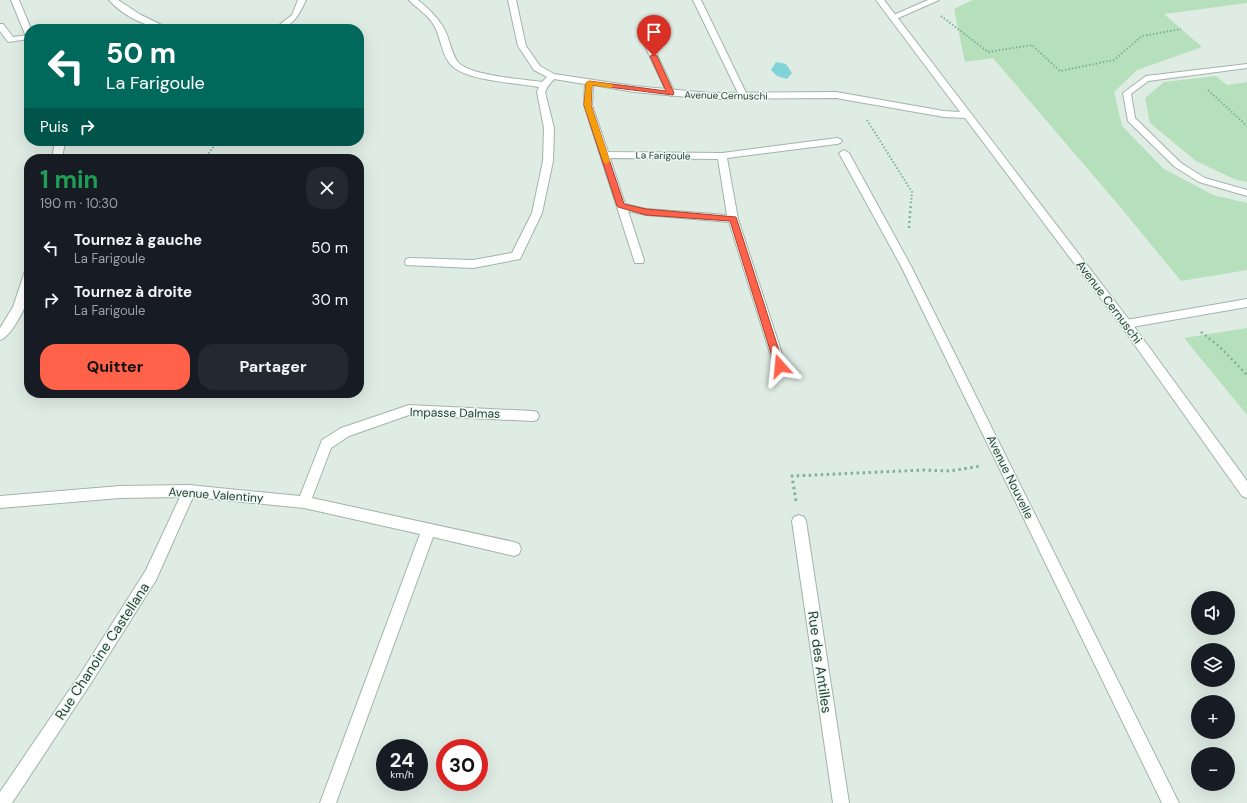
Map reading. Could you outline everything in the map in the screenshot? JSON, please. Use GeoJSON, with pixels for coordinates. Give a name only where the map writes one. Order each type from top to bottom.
{"type":"FeatureCollection","features":[{"type":"Feature","properties":{"kind":"street"},"geometry":{"type":"LineString","coordinates":[[15,0],[25,24]]}},
{"type":"Feature","properties":{"kind":"street"},"geometry":{"type":"LineString","coordinates":[[113,0],[121,7],[155,24]]}},
{"type":"Feature","properties":{"kind":"street"},"geometry":{"type":"LineString","coordinates":[[285,24],[295,16],[302,0]]}},
{"type":"Feature","properties":{"kind":"street"},"geometry":{"type":"LineString","coordinates":[[413,0],[432,16],[439,27],[454,63],[462,70],[476,75],[544,85]]}},
{"type":"Feature","properties":{"kind":"street","name":"Avenue Cernuschi"},"geometry":{"type":"LineString","coordinates":[[512,0],[522,46],[537,68],[552,76],[589,83],[671,93],[744,97],[836,95],[944,114],[967,115]]}},
{"type":"Feature","properties":{"kind":"street"},"geometry":{"type":"LineString","coordinates":[[696,0],[744,97]]}},
{"type":"Feature","properties":{"kind":"street","name":"Avenue Cernuschi"},"geometry":{"type":"LineString","coordinates":[[880,0],[1126,324],[1247,492]]}},
{"type":"Feature","properties":{"kind":"street"},"geometry":{"type":"LineString","coordinates":[[892,17],[935,0]]}},
{"type":"Feature","properties":{"kind":"street"},"geometry":{"type":"LineString","coordinates":[[0,26],[12,40],[24,39]]}},
{"type":"Feature","properties":{"kind":"street"},"geometry":{"type":"LineString","coordinates":[[648,44],[671,93]]}},
{"type":"Feature","properties":{"kind":"street"},"geometry":{"type":"LineString","coordinates":[[1247,66],[1146,79],[1127,92],[1131,119],[1178,165],[1202,180],[1247,193]]}},
{"type":"Feature","properties":{"kind":"street"},"geometry":{"type":"LineString","coordinates":[[410,262],[473,264],[516,256],[537,213],[548,161],[549,128],[541,92],[544,85],[552,76]]}},
{"type":"Feature","properties":{"kind":"street"},"geometry":{"type":"LineString","coordinates":[[589,83],[588,105],[639,260]]}},
{"type":"Feature","properties":{"kind":"street","name":"La Farigoule"},"geometry":{"type":"LineString","coordinates":[[604,154],[722,156],[837,142]]}},
{"type":"Feature","properties":{"kind":"street","name":"Avenue Nouvelle"},"geometry":{"type":"LineString","coordinates":[[844,153],[906,266],[1171,803]]}},
{"type":"Feature","properties":{"kind":"street"},"geometry":{"type":"LineString","coordinates":[[722,156],[733,219],[780,366]]}},
{"type":"Feature","properties":{"kind":"street"},"geometry":{"type":"LineString","coordinates":[[621,206],[646,212],[733,219]]}},
{"type":"Feature","properties":{"kind":"street"},"geometry":{"type":"LineString","coordinates":[[0,336],[16,314],[24,296]]}},
{"type":"Feature","properties":{"kind":"street"},"geometry":{"type":"LineString","coordinates":[[1126,324],[1247,303]]}},
{"type":"Feature","properties":{"kind":"street","name":"Impasse Dalmas"},"geometry":{"type":"LineString","coordinates":[[304,502],[326,444],[345,432],[409,410],[533,416]]}},
{"type":"Feature","properties":{"kind":"street","name":"Avenue Valentiny"},"geometry":{"type":"LineString","coordinates":[[0,502],[120,492],[189,491],[304,502],[514,549]]}},
{"type":"Feature","properties":{"kind":"street","name":"Rue Chanoine Castellana"},"geometry":{"type":"LineString","coordinates":[[2,803],[128,614],[151,575],[189,491]]}},
{"type":"Feature","properties":{"kind":"street","name":"Rue des Antilles"},"geometry":{"type":"LineString","coordinates":[[799,521],[841,803]]}},
{"type":"Feature","properties":{"kind":"street"},"geometry":{"type":"LineString","coordinates":[[328,803],[429,529]]}},
{"type":"Feature","properties":{"kind":"path"},"geometry":{"type":"LineString","coordinates":[[926,4],[988,52],[1032,45],[1060,71],[1114,60],[1142,36],[1181,29]]}},
{"type":"Feature","properties":{"kind":"path"},"geometry":{"type":"LineString","coordinates":[[1208,90],[1247,126]]}},
{"type":"Feature","properties":{"kind":"path"},"geometry":{"type":"LineString","coordinates":[[866,118],[912,192],[909,229]]}},
{"type":"Feature","properties":{"kind":"path"},"geometry":{"type":"LineString","coordinates":[[208,154],[214,146]]}},
{"type":"Feature","properties":{"kind":"path"},"geometry":{"type":"LineString","coordinates":[[1180,315],[1219,346],[1247,375]]}},
{"type":"Feature","properties":{"kind":"path"},"geometry":{"type":"LineString","coordinates":[[799,521],[792,476],[924,470],[950,471],[1003,463]]}},
{"type":"Feature","properties":{"kind":"green space"},"geometry":{"type":"Polygon","coordinates":[[[973,0],[1247,0],[1247,3],[1164,14],[1202,47],[1137,70],[1114,92],[1122,126],[1164,169],[1213,195],[1247,203],[1247,270],[1181,281],[993,58],[965,62],[954,9],[973,0]]]}},
{"type":"Feature","properties":{"kind":"green space"},"geometry":{"type":"Polygon","coordinates":[[[1216,76],[1227,85],[1247,82],[1247,182],[1234,179],[1196,161],[1150,123],[1145,98],[1164,82],[1216,76]]]}},
{"type":"Feature","properties":{"kind":"green space"},"geometry":{"type":"Polygon","coordinates":[[[1247,328],[1247,415],[1184,338],[1247,328]]]}},
{"type":"Feature","properties":{"kind":"water"},"geometry":{"type":"Polygon","coordinates":[[[776,62],[786,64],[792,73],[787,79],[777,76],[771,70],[776,62]]]}},
{"type":"Feature","properties":{"kind":"slow traffic"},"geometry":{"type":"LineString","coordinates":[[606,161],[588,105],[589,83],[611,86]]}},
{"type":"Feature","properties":{"kind":"route"},"geometry":{"type":"LineString","coordinates":[[654,56],[671,93],[589,83],[588,105],[621,206],[646,212],[733,219],[780,366]]}}]}
